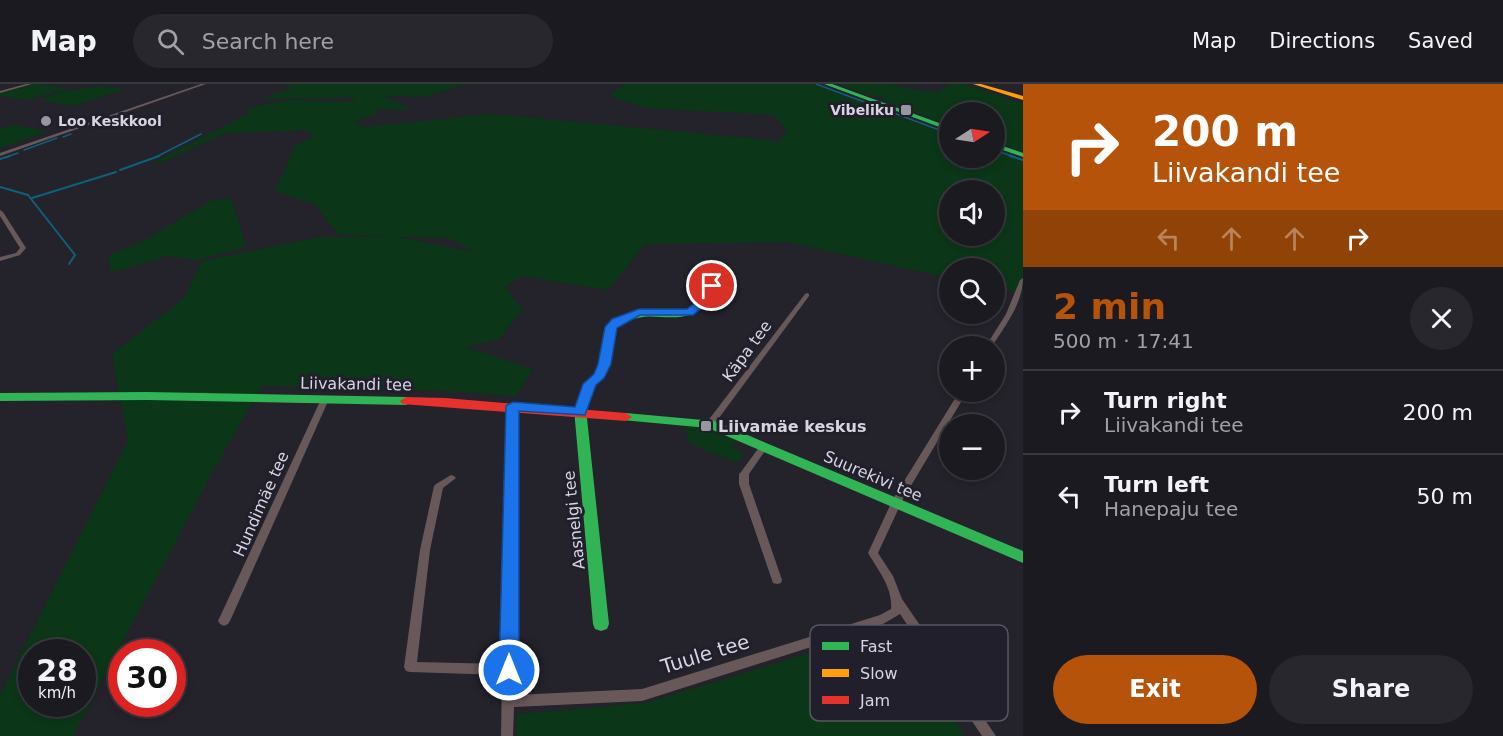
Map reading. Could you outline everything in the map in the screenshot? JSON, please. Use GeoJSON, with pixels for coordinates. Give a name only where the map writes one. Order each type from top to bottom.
{"type":"FeatureCollection","features":[{"type":"Feature","properties":{"kind":"main road"},"geometry":{"type":"LineString","coordinates":[[827,84],[939,125]]}},
{"type":"Feature","properties":{"kind":"main road"},"geometry":{"type":"LineString","coordinates":[[976,84],[1023,97]]}},
{"type":"Feature","properties":{"kind":"main road"},"geometry":{"type":"LineString","coordinates":[[986,84],[1023,97]]}},
{"type":"Feature","properties":{"kind":"main road"},"geometry":{"type":"LineString","coordinates":[[1005,149],[1023,155]]}},
{"type":"Feature","properties":{"kind":"main road"},"geometry":{"type":"LineString","coordinates":[[580,412],[590,384],[600,376],[605,364],[611,327],[626,316],[639,312],[681,313],[694,310],[714,294],[706,278],[710,270]]}},
{"type":"Feature","properties":{"kind":"main road","name":"Liivakandi tee"},"geometry":{"type":"LineString","coordinates":[[0,397],[147,396],[445,402],[710,424]]}},
{"type":"Feature","properties":{"kind":"main road","name":"Aasnelgi tee"},"geometry":{"type":"LineString","coordinates":[[580,412],[601,624]]}},
{"type":"Feature","properties":{"kind":"main road","name":"Suurekivi tee"},"geometry":{"type":"LineString","coordinates":[[710,424],[1023,557]]}},
{"type":"Feature","properties":{"kind":"street"},"geometry":{"type":"LineString","coordinates":[[0,92],[30,84]]}},
{"type":"Feature","properties":{"kind":"street"},"geometry":{"type":"LineString","coordinates":[[0,155],[204,84]]}},
{"type":"Feature","properties":{"kind":"street"},"geometry":{"type":"LineString","coordinates":[[0,212],[23,248],[15,255],[0,259]]}},
{"type":"Feature","properties":{"kind":"street"},"geometry":{"type":"LineString","coordinates":[[995,336],[1009,314],[1023,280]]}},
{"type":"Feature","properties":{"kind":"street","name":"Käpa tee"},"geometry":{"type":"LineString","coordinates":[[710,424],[807,295]]}},
{"type":"Feature","properties":{"kind":"street","name":"Hundimäe tee"},"geometry":{"type":"LineString","coordinates":[[224,621],[325,399]]}},
{"type":"Feature","properties":{"kind":"street"},"geometry":{"type":"LineString","coordinates":[[914,625],[897,601],[888,576],[873,553],[897,503],[957,402]]}},
{"type":"Feature","properties":{"kind":"street"},"geometry":{"type":"LineString","coordinates":[[507,736],[513,406]]}},
{"type":"Feature","properties":{"kind":"street"},"geometry":{"type":"LineString","coordinates":[[763,447],[744,474],[744,484],[777,580]]}},
{"type":"Feature","properties":{"kind":"street"},"geometry":{"type":"LineString","coordinates":[[451,478],[439,486],[425,550],[410,668],[509,670]]}},
{"type":"Feature","properties":{"kind":"street","name":"Tuule tee"},"geometry":{"type":"LineString","coordinates":[[864,625],[883,619],[896,611],[897,601]]}},
{"type":"Feature","properties":{"kind":"street","name":"Tuule tee"},"geometry":{"type":"LineString","coordinates":[[508,701],[642,694],[810,642]]}},
{"type":"Feature","properties":{"kind":"street"},"geometry":{"type":"LineString","coordinates":[[980,721],[990,736]]}},
{"type":"Feature","properties":{"kind":"green space"},"geometry":{"type":"Polygon","coordinates":[[[33,84],[69,88],[27,100],[0,96],[0,93],[33,84]]]}},
{"type":"Feature","properties":{"kind":"green space"},"geometry":{"type":"Polygon","coordinates":[[[278,84],[481,84],[463,85],[424,97],[384,96],[407,107],[407,110],[373,109],[378,113],[354,122],[364,127],[492,114],[779,141],[788,130],[773,115],[647,108],[609,96],[623,86],[617,84],[812,84],[939,131],[939,168],[1005,168],[1005,155],[1023,162],[1023,294],[1005,290],[1005,258],[939,258],[939,276],[788,242],[645,244],[608,290],[522,276],[504,287],[523,309],[499,339],[465,347],[533,369],[516,396],[443,391],[262,386],[213,471],[124,639],[108,639],[108,670],[96,692],[96,639],[28,639],[128,441],[112,354],[184,298],[202,261],[320,237],[394,237],[338,234],[314,204],[275,191],[295,146],[315,135],[306,130],[226,133],[163,162],[151,163],[251,113],[245,109],[288,100],[348,102],[357,97],[259,99],[295,87],[278,84]],[[397,237],[475,252],[449,238],[397,237]]]}},
{"type":"Feature","properties":{"kind":"green space"},"geometry":{"type":"Polygon","coordinates":[[[839,84],[889,84],[938,92],[950,84],[963,84],[1023,103],[1023,152],[1005,146],[1005,102],[939,102],[939,121],[883,100],[885,98],[865,94],[839,84]]]}},
{"type":"Feature","properties":{"kind":"green space"},"geometry":{"type":"Polygon","coordinates":[[[98,86],[125,89],[73,106],[39,100],[61,92],[98,86]]]}},
{"type":"Feature","properties":{"kind":"green space"},"geometry":{"type":"Polygon","coordinates":[[[13,125],[49,131],[0,148],[0,129],[13,125]]]}},
{"type":"Feature","properties":{"kind":"green space"},"geometry":{"type":"Polygon","coordinates":[[[231,198],[245,242],[243,248],[196,260],[168,256],[114,272],[110,270],[108,256],[147,239],[210,201],[231,198]]]}},
{"type":"Feature","properties":{"kind":"green space"},"geometry":{"type":"Polygon","coordinates":[[[685,427],[702,428],[737,441],[731,448],[745,453],[736,463],[689,443],[685,427]]]}},
{"type":"Feature","properties":{"kind":"green space"},"geometry":{"type":"Polygon","coordinates":[[[810,653],[810,721],[955,721],[964,736],[516,736],[517,714],[646,703],[810,653]]]}},
{"type":"Feature","properties":{"kind":"green space"},"geometry":{"type":"Polygon","coordinates":[[[18,659],[18,717],[83,717],[73,736],[0,736],[0,695],[18,659]]]}},
{"type":"Feature","properties":{"kind":"waterway"},"geometry":{"type":"LineString","coordinates":[[816,84],[939,130]]}},
{"type":"Feature","properties":{"kind":"waterway"},"geometry":{"type":"LineString","coordinates":[[63,137],[71,134]]}},
{"type":"Feature","properties":{"kind":"waterway"},"geometry":{"type":"LineString","coordinates":[[156,157],[201,134]]}},
{"type":"Feature","properties":{"kind":"waterway"},"geometry":{"type":"LineString","coordinates":[[24,150],[57,138]]}},
{"type":"Feature","properties":{"kind":"waterway"},"geometry":{"type":"LineString","coordinates":[[6,157],[18,153]]}},
{"type":"Feature","properties":{"kind":"waterway"},"geometry":{"type":"LineString","coordinates":[[1005,154],[1015,157]]}},
{"type":"Feature","properties":{"kind":"waterway"},"geometry":{"type":"LineString","coordinates":[[0,159],[10,156]]}},
{"type":"Feature","properties":{"kind":"waterway"},"geometry":{"type":"LineString","coordinates":[[120,170],[159,156]]}},
{"type":"Feature","properties":{"kind":"waterway"},"geometry":{"type":"LineString","coordinates":[[1010,156],[1023,160]]}},
{"type":"Feature","properties":{"kind":"waterway"},"geometry":{"type":"LineString","coordinates":[[32,198],[116,172]]}},
{"type":"Feature","properties":{"kind":"waterway"},"geometry":{"type":"LineString","coordinates":[[0,187],[28,195],[75,255],[69,264]]}},
{"type":"Feature","properties":{"kind":"traffic: fast"},"geometry":{"type":"LineString","coordinates":[[827,84],[939,125]]}},
{"type":"Feature","properties":{"kind":"traffic: fast"},"geometry":{"type":"LineString","coordinates":[[1005,149],[1023,155]]}},
{"type":"Feature","properties":{"kind":"traffic: fast"},"geometry":{"type":"LineString","coordinates":[[601,624],[580,409],[590,384],[600,376],[605,364],[611,327],[631,315],[640,313],[676,313],[694,309],[714,294],[706,278],[710,270]]}},
{"type":"Feature","properties":{"kind":"traffic: fast"},"geometry":{"type":"LineString","coordinates":[[0,397],[147,396],[406,401]]}},
{"type":"Feature","properties":{"kind":"traffic: fast"},"geometry":{"type":"LineString","coordinates":[[626,417],[710,424],[1023,557]]}},
{"type":"Feature","properties":{"kind":"traffic: slow"},"geometry":{"type":"LineString","coordinates":[[976,84],[1023,98]]}},
{"type":"Feature","properties":{"kind":"traffic: jam"},"geometry":{"type":"LineString","coordinates":[[406,401],[445,402],[626,417]]}},
{"type":"Feature","properties":{"kind":"place","name":"Vibeliku"},"geometry":{"type":"Point","coordinates":[906,110]}},
{"type":"Feature","properties":{"kind":"place","name":"Loo Keskkool"},"geometry":{"type":"Point","coordinates":[46,121]}},
{"type":"Feature","properties":{"kind":"place","name":"Liivamäe keskus"},"geometry":{"type":"Point","coordinates":[706,426]}},
{"type":"Feature","properties":{"kind":"route"},"geometry":{"type":"LineString","coordinates":[[509,670],[510,480],[513,406],[580,412],[590,384],[600,376],[605,364],[611,327],[616,322],[639,312],[689,312],[714,294],[712,286]]}}]}
